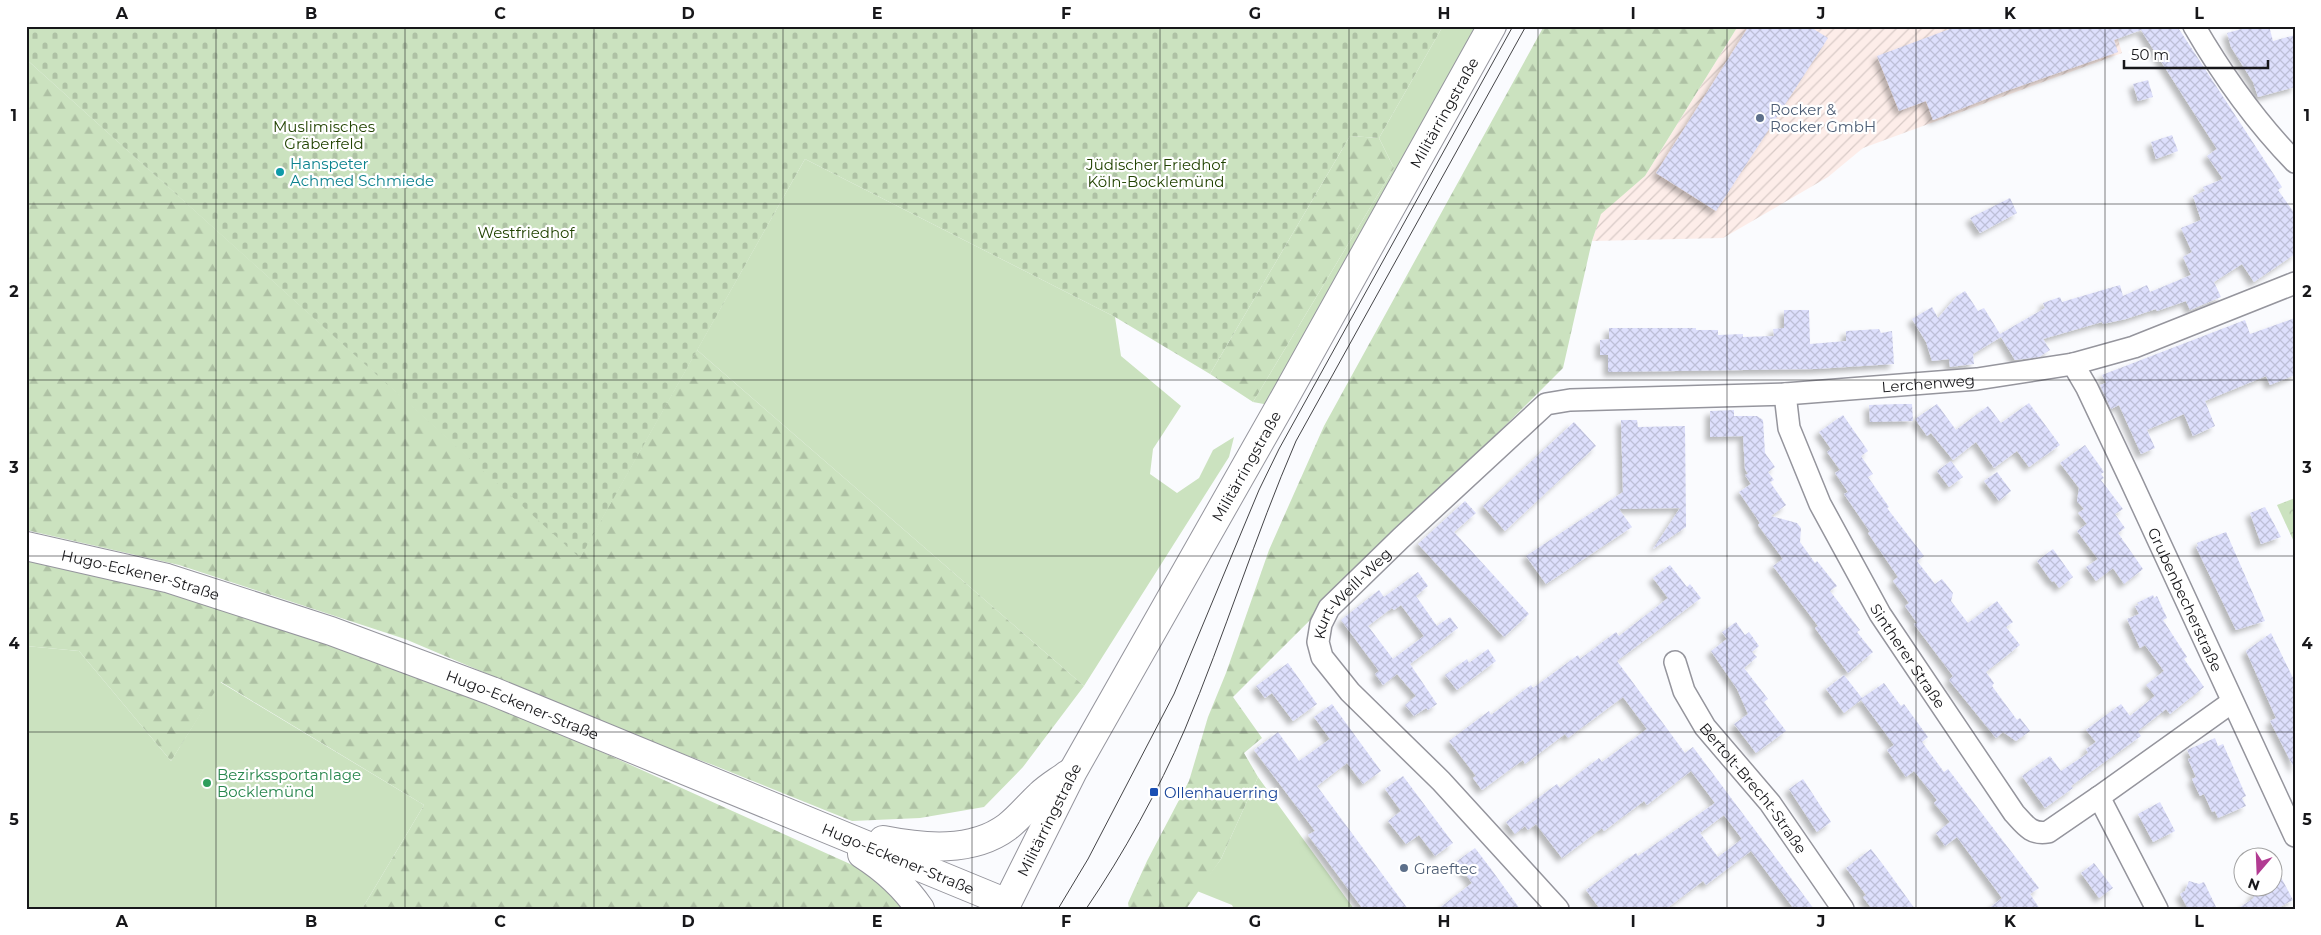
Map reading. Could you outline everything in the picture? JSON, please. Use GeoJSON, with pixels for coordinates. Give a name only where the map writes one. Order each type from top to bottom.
{"type":"FeatureCollection","features":[{"type":"Feature","properties":{"kind":"main road","name":"Militärringstraße"},"geometry":{"type":"LineString","coordinates":[[1010,907],[1073,771],[1492,26]]}},
{"type":"Feature","properties":{"kind":"main road","name":"Hugo-Eckener-Straße"},"geometry":{"type":"LineString","coordinates":[[26,546],[168,578],[331,630],[492,691],[1010,907]]}},
{"type":"Feature","properties":{"kind":"main road"},"geometry":{"type":"LineString","coordinates":[[823,829],[915,846],[951,846],[976,841],[1005,828],[1041,794],[1073,771]]}},
{"type":"Feature","properties":{"kind":"main road"},"geometry":{"type":"LineString","coordinates":[[823,829],[876,864],[911,896],[920,909]]}},
{"type":"Feature","properties":{"kind":"street"},"geometry":{"type":"LineString","coordinates":[[2194,26],[2218,67],[2251,113],[2295,162]]}},
{"type":"Feature","properties":{"kind":"street","name":"Lerchenweg"},"geometry":{"type":"LineString","coordinates":[[1546,404],[1570,400],[1785,394],[1977,378],[2073,364],[2134,347],[2295,283]]}},
{"type":"Feature","properties":{"kind":"street","name":"Grubenbecherstraße"},"geometry":{"type":"LineString","coordinates":[[2073,364],[2087,388],[2131,481],[2295,836]]}},
{"type":"Feature","properties":{"kind":"street","name":"Sintherer Straße"},"geometry":{"type":"LineString","coordinates":[[1785,394],[1789,428],[1820,504],[1880,614],[2014,814],[2030,830],[2038,834],[2048,832],[2232,702]]}},
{"type":"Feature","properties":{"kind":"street","name":"Kurt-Weill-Weg"},"geometry":{"type":"LineString","coordinates":[[1546,404],[1401,538],[1330,608],[1321,624],[1318,642],[1322,657],[1350,692],[1441,781],[1558,909]]}},
{"type":"Feature","properties":{"kind":"street","name":"Bertolt-Brecht-Straße"},"geometry":{"type":"LineString","coordinates":[[1675,662],[1684,691],[1705,727],[1770,803],[1843,909]]}},
{"type":"Feature","properties":{"kind":"street"},"geometry":{"type":"LineString","coordinates":[[2098,798],[2157,909]]}},
{"type":"Feature","properties":{"kind":"shaded area"},"geometry":{"type":"Polygon","coordinates":[[[1738,26],[2131,26],[2117,36],[2122,53],[1863,148],[1828,177],[1723,238],[1592,241],[1601,213],[1645,176],[1738,26]]]}},
{"type":"Feature","properties":{"kind":"green space","name":"Westfriedhof"},"geometry":{"type":"Polygon","coordinates":[[[26,26],[1443,26],[1379,138],[1350,136],[1210,374],[1115,317],[805,159],[580,558],[26,59],[26,26]]]}},
{"type":"Feature","properties":{"kind":"green space"},"geometry":{"type":"Polygon","coordinates":[[[1443,26],[1482,26],[1269,405],[1253,402],[1394,168],[1379,138],[1443,26]]]}},
{"type":"Feature","properties":{"kind":"green space"},"geometry":{"type":"Polygon","coordinates":[[[1544,26],[1738,26],[1645,176],[1601,214],[1592,241],[1563,368],[1233,697],[1262,738],[1244,753],[1258,777],[1221,859],[1186,909],[1129,909],[1128,903],[1147,861],[1189,781],[1208,717],[1226,673],[1269,550],[1324,426],[1544,26]]]}},
{"type":"Feature","properties":{"kind":"green space"},"geometry":{"type":"Polygon","coordinates":[[[26,59],[580,557],[697,350],[1084,686],[1023,767],[984,807],[920,818],[852,821],[713,765],[631,735],[405,639],[179,565],[26,530],[26,59]]]}},
{"type":"Feature","properties":{"kind":"green space"},"geometry":{"type":"Polygon","coordinates":[[[1350,136],[1379,138],[1394,168],[1253,402],[1210,374],[1350,136]]]}},
{"type":"Feature","properties":{"kind":"green space"},"geometry":{"type":"Polygon","coordinates":[[[805,159],[1115,317],[1121,356],[1181,406],[1153,449],[1150,474],[1177,493],[1199,478],[1213,450],[1234,437],[1229,457],[1084,686],[697,350],[805,159]]]}},
{"type":"Feature","properties":{"kind":"green space"},"geometry":{"type":"Polygon","coordinates":[[[2295,498],[2295,544],[2277,505],[2295,498]]]}},
{"type":"Feature","properties":{"kind":"green space"},"geometry":{"type":"Polygon","coordinates":[[[26,556],[152,587],[325,641],[511,711],[859,868],[894,894],[907,909],[362,909],[424,805],[221,682],[171,761],[79,651],[26,646],[26,556]]]}},
{"type":"Feature","properties":{"kind":"green space","name":"Bezirkssportanlage Bocklemünd"},"geometry":{"type":"Polygon","coordinates":[[[26,646],[79,651],[171,761],[220,682],[424,805],[362,909],[26,909],[26,646]]]}},
{"type":"Feature","properties":{"kind":"green space"},"geometry":{"type":"Polygon","coordinates":[[[1258,777],[1354,909],[1234,909],[1232,905],[1197,891],[1221,859],[1258,777]]]}},
{"type":"Feature","properties":{"kind":"building"},"geometry":{"type":"Polygon","coordinates":[[[1749,26],[1809,26],[1828,38],[1716,211],[1656,173],[1749,26]]]}},
{"type":"Feature","properties":{"kind":"building"},"geometry":{"type":"Polygon","coordinates":[[[1958,26],[2177,26],[2282,187],[2278,190],[2295,214],[2295,254],[2254,282],[2242,264],[2214,282],[2221,297],[2190,310],[2186,301],[2157,311],[2156,309],[2103,324],[2102,322],[2043,339],[2050,350],[2039,357],[2015,360],[2001,337],[1973,354],[1974,364],[1950,367],[1949,359],[1932,361],[1926,342],[1912,319],[1932,307],[1938,318],[1957,296],[1965,291],[1978,311],[1984,308],[2000,334],[2045,308],[2043,303],[2060,297],[2062,302],[2120,285],[2123,296],[2147,285],[2150,292],[2191,275],[2183,257],[2192,252],[2181,228],[2201,220],[2193,196],[2205,191],[2203,187],[2223,179],[2207,156],[2217,149],[2141,30],[2114,40],[2118,52],[2006,91],[1933,120],[1926,101],[1899,111],[1877,56],[1958,26]]]}},
{"type":"Feature","properties":{"kind":"building"},"geometry":{"type":"Polygon","coordinates":[[[2252,26],[2269,26],[2273,41],[2295,35],[2295,87],[2258,97],[2253,82],[2231,47],[2227,33],[2252,26]]]}},
{"type":"Feature","properties":{"kind":"building"},"geometry":{"type":"Polygon","coordinates":[[[2148,80],[2153,97],[2138,101],[2133,84],[2148,80]]]}},
{"type":"Feature","properties":{"kind":"building"},"geometry":{"type":"Polygon","coordinates":[[[2172,135],[2178,151],[2156,159],[2151,142],[2172,135]]]}},
{"type":"Feature","properties":{"kind":"building"},"geometry":{"type":"Polygon","coordinates":[[[2010,198],[2017,213],[1980,233],[1970,218],[2010,198]]]}},
{"type":"Feature","properties":{"kind":"building"},"geometry":{"type":"Polygon","coordinates":[[[1784,310],[1809,310],[1810,344],[1846,341],[1846,331],[1879,329],[1881,333],[1892,331],[1894,364],[1815,369],[1608,372],[1608,355],[1600,355],[1600,340],[1609,339],[1609,328],[1696,328],[1696,330],[1718,330],[1718,335],[1743,334],[1743,337],[1774,336],[1773,329],[1784,328],[1784,310]]]}},
{"type":"Feature","properties":{"kind":"building"},"geometry":{"type":"Polygon","coordinates":[[[2295,318],[2295,375],[2270,385],[2266,376],[2205,401],[2215,426],[2193,436],[2184,414],[2147,430],[2155,448],[2141,454],[2119,405],[2111,409],[2100,385],[2106,383],[2102,375],[2245,320],[2250,334],[2295,318]]]}},
{"type":"Feature","properties":{"kind":"building"},"geometry":{"type":"Polygon","coordinates":[[[2029,403],[2060,445],[2029,467],[2017,451],[1994,468],[1976,442],[1953,460],[1931,433],[1927,436],[1915,419],[1937,404],[1956,430],[1988,406],[2001,423],[2029,403]]]}},
{"type":"Feature","properties":{"kind":"building"},"geometry":{"type":"Polygon","coordinates":[[[1912,404],[1913,421],[1870,422],[1869,405],[1912,404]]]}},
{"type":"Feature","properties":{"kind":"building"},"geometry":{"type":"Polygon","coordinates":[[[1734,410],[1734,416],[1757,416],[1763,420],[1765,453],[1775,467],[1768,472],[1774,480],[1770,482],[1786,505],[1771,516],[1797,523],[1801,528],[1800,542],[1815,563],[1817,561],[1837,586],[1830,591],[1860,630],[1857,632],[1873,652],[1848,673],[1815,628],[1818,626],[1773,566],[1783,559],[1758,525],[1760,523],[1739,492],[1751,484],[1745,475],[1748,474],[1745,469],[1743,436],[1710,437],[1710,411],[1734,410]]]}},
{"type":"Feature","properties":{"kind":"building"},"geometry":{"type":"Polygon","coordinates":[[[1843,415],[1868,451],[1861,456],[1873,474],[1868,477],[1889,507],[1887,508],[1924,556],[1917,561],[1935,584],[1942,579],[1953,593],[1951,601],[1968,623],[1997,601],[2013,622],[2006,627],[2020,645],[1986,672],[1994,683],[1992,686],[2017,720],[2020,718],[2030,731],[2016,741],[2003,732],[1996,738],[1949,680],[1953,676],[1914,624],[1917,623],[1905,606],[1909,603],[1893,581],[1898,577],[1844,494],[1848,492],[1835,473],[1840,470],[1827,452],[1831,449],[1819,432],[1843,415]]]}},
{"type":"Feature","properties":{"kind":"building"},"geometry":{"type":"Polygon","coordinates":[[[1621,420],[1637,420],[1638,427],[1685,426],[1686,527],[1653,549],[1680,508],[1619,509],[1632,527],[1546,584],[1526,556],[1623,492],[1621,420]]]}},
{"type":"Feature","properties":{"kind":"building"},"geometry":{"type":"Polygon","coordinates":[[[1574,422],[1596,446],[1505,531],[1483,506],[1574,422]]]}},
{"type":"Feature","properties":{"kind":"building"},"geometry":{"type":"Polygon","coordinates":[[[2085,445],[2104,472],[2101,474],[2104,478],[2101,480],[2123,509],[2115,514],[2125,528],[2118,533],[2143,569],[2124,584],[2113,568],[2096,581],[2086,567],[2098,559],[2077,531],[2087,524],[2078,513],[2084,509],[2077,501],[2079,488],[2060,463],[2085,445]]]}},
{"type":"Feature","properties":{"kind":"building"},"geometry":{"type":"Polygon","coordinates":[[[1951,461],[1963,477],[1949,487],[1937,471],[1951,461]]]}},
{"type":"Feature","properties":{"kind":"building"},"geometry":{"type":"Polygon","coordinates":[[[1997,472],[2011,491],[1999,501],[1984,481],[1997,472]]]}},
{"type":"Feature","properties":{"kind":"building"},"geometry":{"type":"Polygon","coordinates":[[[1465,501],[1476,513],[1454,532],[1529,614],[1504,637],[1418,544],[1465,501]]]}},
{"type":"Feature","properties":{"kind":"building"},"geometry":{"type":"Polygon","coordinates":[[[2265,507],[2281,537],[2261,544],[2250,513],[2265,507]]]}},
{"type":"Feature","properties":{"kind":"building"},"geometry":{"type":"Polygon","coordinates":[[[2226,532],[2265,621],[2236,630],[2196,547],[2198,546],[2197,543],[2226,532]]]}},
{"type":"Feature","properties":{"kind":"building"},"geometry":{"type":"Polygon","coordinates":[[[2053,549],[2073,577],[2059,588],[2054,581],[2052,582],[2037,561],[2053,549]]]}},
{"type":"Feature","properties":{"kind":"building"},"geometry":{"type":"Polygon","coordinates":[[[1670,565],[1687,587],[1690,584],[1701,598],[1617,661],[1685,753],[1693,747],[1814,909],[1794,909],[1751,851],[1706,885],[1703,881],[1666,909],[1600,909],[1586,890],[1636,853],[1638,856],[1715,803],[1691,771],[1647,805],[1644,801],[1604,831],[1602,828],[1562,858],[1536,824],[1528,830],[1525,826],[1515,834],[1506,822],[1557,784],[1560,788],[1599,758],[1602,762],[1647,729],[1623,697],[1568,738],[1565,734],[1525,764],[1523,760],[1482,790],[1473,778],[1476,776],[1449,741],[1489,711],[1491,715],[1531,685],[1533,688],[1578,655],[1580,659],[1616,632],[1619,636],[1668,598],[1653,578],[1670,565]],[[1724,815],[1700,833],[1718,857],[1742,839],[1724,815]]]}},
{"type":"Feature","properties":{"kind":"building"},"geometry":{"type":"Polygon","coordinates":[[[1418,572],[1428,586],[1416,596],[1437,626],[1450,617],[1458,628],[1410,664],[1437,704],[1428,710],[1426,708],[1414,716],[1405,705],[1416,696],[1397,674],[1383,685],[1375,674],[1379,671],[1341,620],[1379,590],[1384,597],[1418,572]],[[1401,605],[1394,610],[1392,608],[1368,626],[1393,659],[1424,636],[1401,605]]]}},
{"type":"Feature","properties":{"kind":"building"},"geometry":{"type":"Polygon","coordinates":[[[2153,595],[2154,598],[2157,596],[2167,618],[2163,620],[2187,657],[2184,659],[2204,687],[2170,714],[2166,709],[2138,731],[2141,736],[2071,786],[2073,788],[2045,808],[2022,776],[2050,756],[2061,771],[2088,753],[2086,749],[2096,742],[2086,730],[2121,704],[2130,716],[2155,696],[2146,685],[2164,671],[2145,645],[2140,648],[2127,619],[2139,614],[2135,606],[2139,605],[2137,603],[2153,595]]]}},
{"type":"Feature","properties":{"kind":"building"},"geometry":{"type":"Polygon","coordinates":[[[1736,622],[1745,635],[1749,632],[1759,646],[1752,652],[1757,657],[1744,668],[1768,699],[1764,702],[1786,731],[1756,753],[1734,724],[1748,714],[1737,689],[1711,651],[1727,639],[1722,632],[1736,622]]]}},
{"type":"Feature","properties":{"kind":"building"},"geometry":{"type":"Polygon","coordinates":[[[2271,633],[2295,682],[2295,770],[2270,721],[2276,718],[2246,651],[2271,633]]]}},
{"type":"Feature","properties":{"kind":"building"},"geometry":{"type":"Polygon","coordinates":[[[1488,649],[1496,661],[1457,690],[1445,675],[1467,659],[1469,663],[1488,649]]]}},
{"type":"Feature","properties":{"kind":"building"},"geometry":{"type":"Polygon","coordinates":[[[1288,663],[1317,704],[1293,721],[1272,693],[1265,698],[1256,686],[1288,663]]]}},
{"type":"Feature","properties":{"kind":"building"},"geometry":{"type":"Polygon","coordinates":[[[1844,675],[1862,698],[1884,683],[1901,706],[1904,704],[1928,737],[1922,742],[1944,772],[1948,769],[2039,888],[2030,894],[2040,909],[1988,909],[2002,898],[1957,837],[1945,846],[1936,833],[1950,822],[1934,803],[1937,800],[1914,771],[1906,777],[1887,750],[1894,745],[1861,700],[1844,713],[1826,689],[1844,675]]]}},
{"type":"Feature","properties":{"kind":"building"},"geometry":{"type":"Polygon","coordinates":[[[1332,704],[1381,771],[1363,784],[1347,763],[1317,786],[1408,909],[1363,909],[1308,835],[1315,831],[1254,750],[1278,732],[1299,761],[1330,739],[1314,717],[1332,704]]]}},
{"type":"Feature","properties":{"kind":"building"},"geometry":{"type":"Polygon","coordinates":[[[2215,738],[2218,746],[2223,744],[2246,796],[2242,798],[2246,806],[2218,818],[2215,811],[2212,812],[2204,794],[2200,796],[2192,779],[2196,777],[2188,759],[2191,758],[2187,750],[2215,738]]]}},
{"type":"Feature","properties":{"kind":"building"},"geometry":{"type":"Polygon","coordinates":[[[1403,776],[1453,843],[1435,856],[1419,835],[1406,844],[1388,821],[1401,811],[1385,789],[1403,776]]]}},
{"type":"Feature","properties":{"kind":"building"},"geometry":{"type":"Polygon","coordinates":[[[1803,779],[1831,822],[1817,832],[1789,789],[1803,779]]]}},
{"type":"Feature","properties":{"kind":"building"},"geometry":{"type":"Polygon","coordinates":[[[2160,802],[2175,831],[2153,842],[2138,814],[2160,802]]]}},
{"type":"Feature","properties":{"kind":"building"},"geometry":{"type":"Polygon","coordinates":[[[1475,848],[1520,909],[1438,909],[1472,883],[1456,862],[1475,848]]]}},
{"type":"Feature","properties":{"kind":"building"},"geometry":{"type":"Polygon","coordinates":[[[1871,849],[1915,909],[1872,909],[1863,897],[1866,895],[1846,868],[1871,849]]]}},
{"type":"Feature","properties":{"kind":"building"},"geometry":{"type":"Polygon","coordinates":[[[2094,863],[2113,888],[2099,898],[2081,873],[2094,863]]]}},
{"type":"Feature","properties":{"kind":"building"},"geometry":{"type":"Polygon","coordinates":[[[2189,881],[2199,884],[2204,882],[2217,909],[2188,909],[2180,894],[2185,891],[2189,881]]]}},
{"type":"Feature","properties":{"kind":"building"},"geometry":{"type":"Polygon","coordinates":[[[2284,883],[2293,900],[2276,909],[2237,909],[2254,898],[2284,898],[2284,883]]]}},
{"type":"Feature","properties":{"kind":"tram line"},"geometry":{"type":"LineString","coordinates":[[1058,909],[1088,859],[1174,694],[1259,490],[1279,449],[1513,26]]}},
{"type":"Feature","properties":{"kind":"tram line"},"geometry":{"type":"LineString","coordinates":[[1086,909],[1140,821],[1185,729],[1296,441],[1526,26]]}},
{"type":"Feature","properties":{"kind":"place","name":"Rocker & Rocker GmbH"},"geometry":{"type":"Point","coordinates":[1760,118]}},
{"type":"Feature","properties":{"kind":"place","name":"Hanspeter Achmed Schmiede"},"geometry":{"type":"Point","coordinates":[280,172]}},
{"type":"Feature","properties":{"kind":"place","name":"Bezirkssportanlage Bocklemünd"},"geometry":{"type":"Point","coordinates":[207,783]}},
{"type":"Feature","properties":{"kind":"place","name":"Ollenhauerring"},"geometry":{"type":"Point","coordinates":[1154,792]}},
{"type":"Feature","properties":{"kind":"place","name":"Graeftec"},"geometry":{"type":"Point","coordinates":[1404,868]}},
{"type":"Feature","properties":{"kind":"park label","name":"Muslimisches Gräberfeld"},"geometry":{"type":"Point","coordinates":[324,134]}},
{"type":"Feature","properties":{"kind":"park label","name":"Jüdischer Friedhof Köln-Bocklemünd"},"geometry":{"type":"Point","coordinates":[1156,172]}}]}
